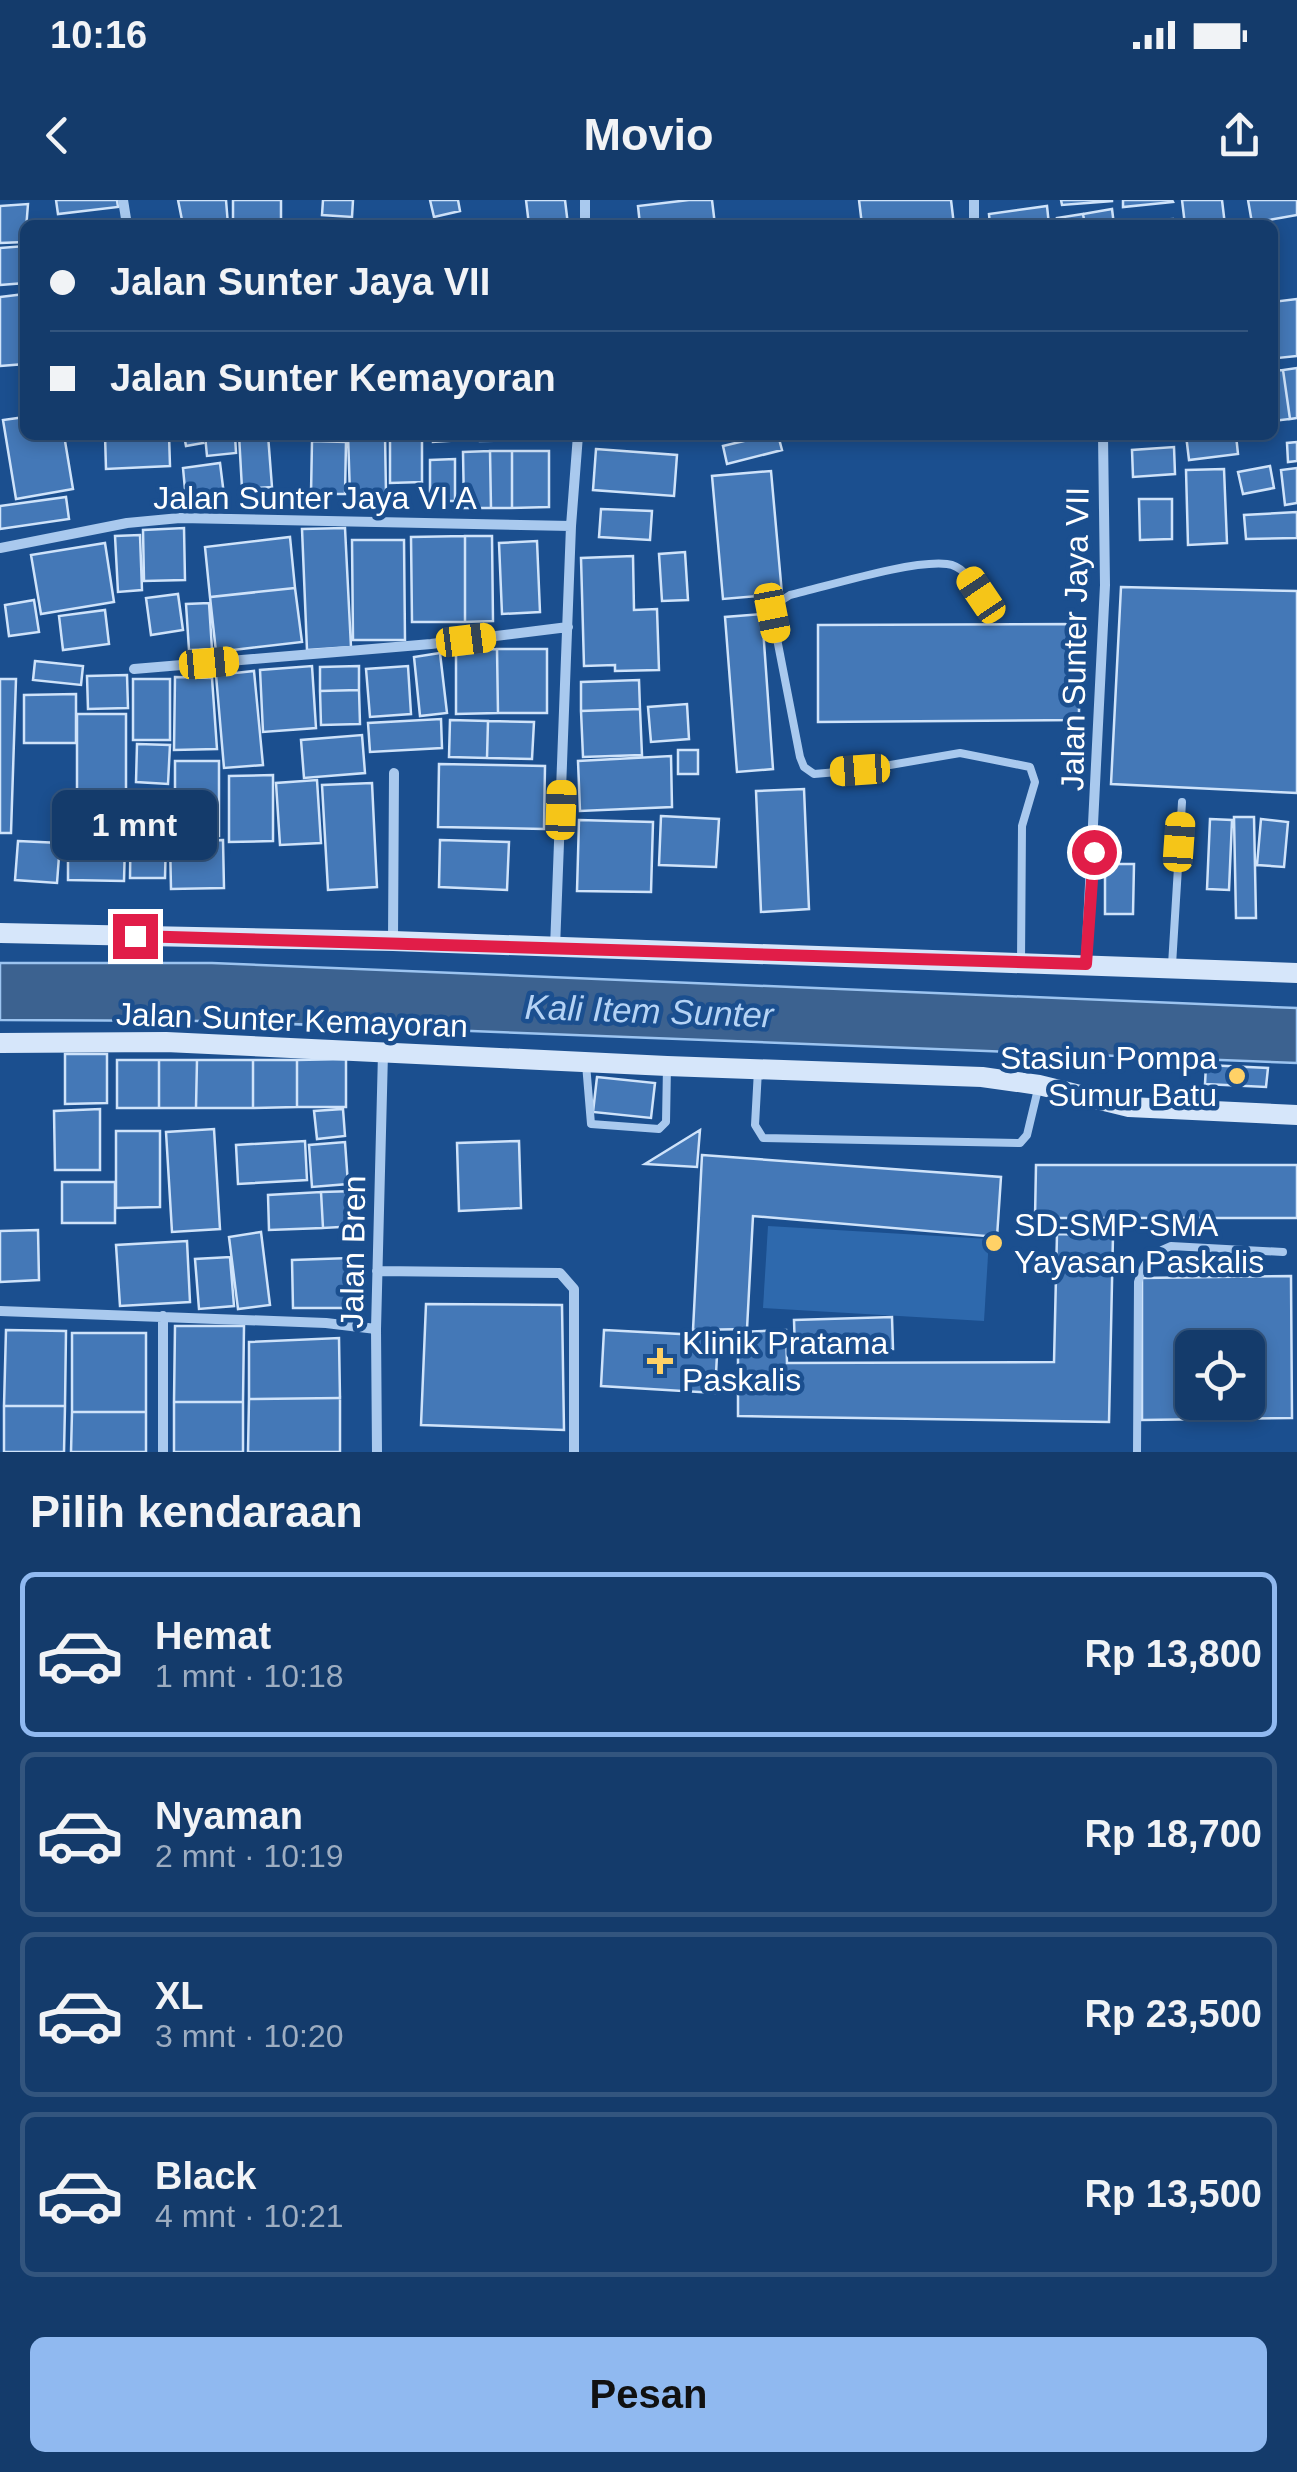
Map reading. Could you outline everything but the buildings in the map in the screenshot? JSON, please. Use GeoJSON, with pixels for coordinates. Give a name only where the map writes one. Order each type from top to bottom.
{"type":"FeatureCollection","features":[{"type":"Feature","properties":{"kind":"main road"},"geometry":{"type":"LineString","coordinates":[[0,934],[393,942],[1297,972]]}},
{"type":"Feature","properties":{"kind":"main road","name":"Jalan Sunter Kemayoran"},"geometry":{"type":"LineString","coordinates":[[0,1043],[166,1042],[982,1077],[1040,1085],[1129,1107],[1297,1115]]}},
{"type":"Feature","properties":{"kind":"street"},"geometry":{"type":"LineString","coordinates":[[555,949],[578,440]]}},
{"type":"Feature","properties":{"kind":"street","name":"Jalan Sunter Jaya VII"},"geometry":{"type":"LineString","coordinates":[[1086,964],[1105,585],[1103,440]]}},
{"type":"Feature","properties":{"kind":"street","name":"Jalan Sunter Jaya VI A"},"geometry":{"type":"LineString","coordinates":[[0,548],[180,518],[571,526]]}},
{"type":"Feature","properties":{"kind":"street"},"geometry":{"type":"LineString","coordinates":[[134,669],[432,644],[568,627]]}},
{"type":"Feature","properties":{"kind":"street"},"geometry":{"type":"LineString","coordinates":[[393,942],[394,773]]}},
{"type":"Feature","properties":{"kind":"street","name":"Jalan Bren"},"geometry":{"type":"LineString","coordinates":[[377,1452],[383,1052]]}},
{"type":"Feature","properties":{"kind":"street"},"geometry":{"type":"LineString","coordinates":[[378,1271],[560,1273],[568,1279],[574,1289],[574,1452]]}},
{"type":"Feature","properties":{"kind":"street"},"geometry":{"type":"LineString","coordinates":[[0,1311],[326,1323],[376,1329]]}},
{"type":"Feature","properties":{"kind":"street"},"geometry":{"type":"LineString","coordinates":[[163,1452],[164,1316]]}},
{"type":"Feature","properties":{"kind":"lane"},"geometry":{"type":"LineString","coordinates":[[981,595],[966,572],[949,564],[900,569],[790,596],[776,604],[772,613],[800,757],[804,767],[814,774],[960,754],[1030,767],[1035,773],[1036,782],[1022,826],[1020,962]]}},
{"type":"Feature","properties":{"kind":"lane"},"geometry":{"type":"LineString","coordinates":[[1172,970],[1182,802]]}},
{"type":"Feature","properties":{"kind":"lane"},"geometry":{"type":"LineString","coordinates":[[586,1062],[591,1124],[659,1128],[666,1122],[667,1066]]}},
{"type":"Feature","properties":{"kind":"lane"},"geometry":{"type":"LineString","coordinates":[[758,1069],[755,1125],[763,1138],[1020,1143],[1028,1135],[1040,1085]]}},
{"type":"Feature","properties":{"kind":"lane"},"geometry":{"type":"LineString","coordinates":[[1137,1452],[1138,1282],[1143,1264],[1154,1253],[1171,1246],[1282,1252]]}},
{"type":"Feature","properties":{"kind":"shaded area"},"geometry":{"type":"Polygon","coordinates":[[[768,1226],[989,1239],[984,1321],[763,1308],[768,1226]]]}},
{"type":"Feature","properties":{"kind":"water","name":"Kali Item Sunter"},"geometry":{"type":"Polygon","coordinates":[[[0,963],[212,963],[1297,1008],[1297,1063],[212,1021],[0,1020],[0,963]]]}},
{"type":"Feature","properties":{"kind":"place","name":"Stasiun Pompa Sumur Batu"},"geometry":{"type":"Point","coordinates":[1237,1076]}},
{"type":"Feature","properties":{"kind":"place","name":"SD-SMP-SMA Yayasan Paskalis"},"geometry":{"type":"Point","coordinates":[994,1243]}},
{"type":"Feature","properties":{"kind":"place","name":"Klinik Pratama Paskalis"},"geometry":{"type":"Point","coordinates":[660,1361]}},
{"type":"Feature","properties":{"kind":"route"},"geometry":{"type":"LineString","coordinates":[[135,936],[1086,964],[1094,852]]}}]}
